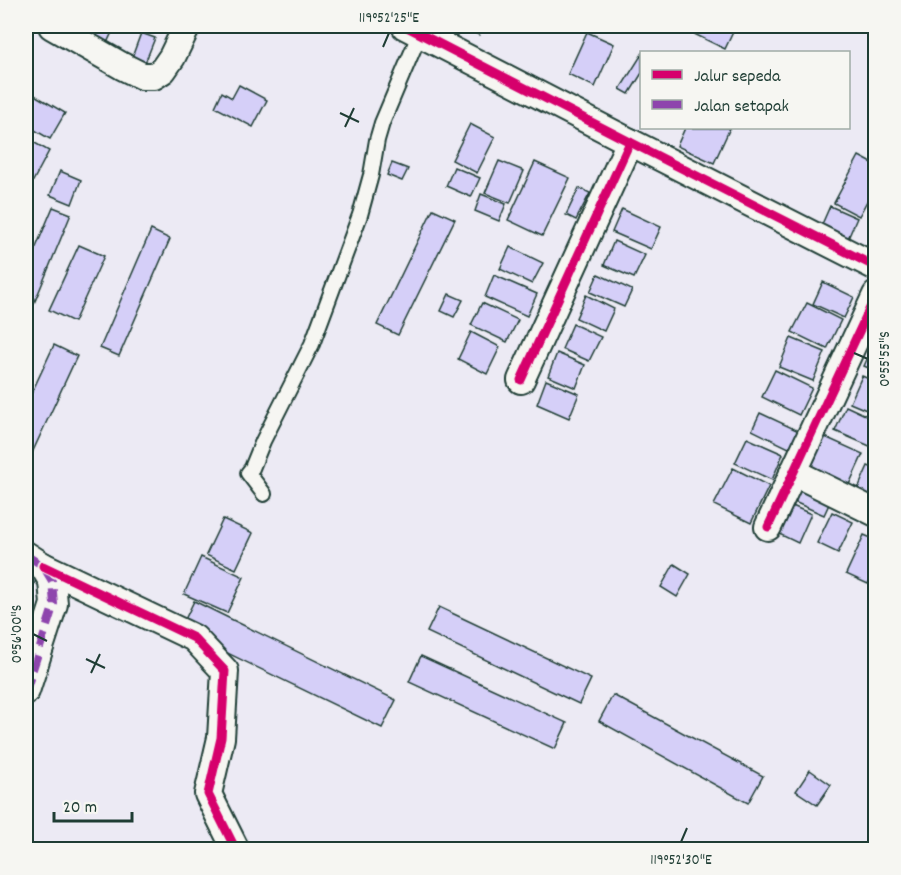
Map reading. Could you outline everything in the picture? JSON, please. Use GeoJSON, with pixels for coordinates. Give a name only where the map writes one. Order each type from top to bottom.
{"type":"FeatureCollection","features":[{"type":"Feature","properties":{"kind":"street"},"geometry":{"type":"LineString","coordinates":[[52,26],[142,76],[154,76],[163,70],[172,57],[187,26]]}},
{"type":"Feature","properties":{"kind":"street"},"geometry":{"type":"LineString","coordinates":[[412,29],[876,267]]}},
{"type":"Feature","properties":{"kind":"street"},"geometry":{"type":"LineString","coordinates":[[521,380],[630,142]]}},
{"type":"Feature","properties":{"kind":"street"},"geometry":{"type":"LineString","coordinates":[[768,527],[876,296]]}},
{"type":"Feature","properties":{"kind":"street"},"geometry":{"type":"LineString","coordinates":[[794,472],[876,513]]}},
{"type":"Feature","properties":{"kind":"street"},"geometry":{"type":"LineString","coordinates":[[26,691],[54,604],[52,581],[34,561]]}},
{"type":"Feature","properties":{"kind":"street"},"geometry":{"type":"LineString","coordinates":[[34,561],[194,638],[225,671],[221,738],[208,794],[236,849]]}},
{"type":"Feature","properties":{"kind":"lane"},"geometry":{"type":"LineString","coordinates":[[264,494],[248,473],[312,344],[360,215],[371,175],[377,140],[412,29]]}},
{"type":"Feature","properties":{"kind":"building"},"geometry":{"type":"Polygon","coordinates":[[[86,26],[115,26],[106,45],[82,34],[86,26]]]}},
{"type":"Feature","properties":{"kind":"building"},"geometry":{"type":"Polygon","coordinates":[[[461,26],[484,26],[479,35],[461,26]]]}},
{"type":"Feature","properties":{"kind":"building"},"geometry":{"type":"Polygon","coordinates":[[[681,26],[724,26],[734,30],[725,49],[681,26]]]}},
{"type":"Feature","properties":{"kind":"building"},"geometry":{"type":"Polygon","coordinates":[[[587,32],[614,44],[595,87],[568,74],[587,32]]]}},
{"type":"Feature","properties":{"kind":"building"},"geometry":{"type":"Polygon","coordinates":[[[141,33],[155,38],[141,73],[128,68],[141,33]]]}},
{"type":"Feature","properties":{"kind":"building"},"geometry":{"type":"Polygon","coordinates":[[[640,57],[640,76],[629,94],[620,89],[640,57]]]}},
{"type":"Feature","properties":{"kind":"building"},"geometry":{"type":"Polygon","coordinates":[[[239,85],[267,100],[253,127],[215,107],[222,92],[232,98],[239,85]]]}},
{"type":"Feature","properties":{"kind":"building"},"geometry":{"type":"Polygon","coordinates":[[[26,90],[65,113],[50,139],[26,125],[26,90]]]}},
{"type":"Feature","properties":{"kind":"building"},"geometry":{"type":"Polygon","coordinates":[[[470,124],[495,137],[477,173],[452,160],[470,124]]]}},
{"type":"Feature","properties":{"kind":"building"},"geometry":{"type":"Polygon","coordinates":[[[685,129],[730,129],[714,163],[677,146],[685,129]]]}},
{"type":"Feature","properties":{"kind":"building"},"geometry":{"type":"Polygon","coordinates":[[[26,138],[49,151],[32,183],[26,179],[26,138]]]}},
{"type":"Feature","properties":{"kind":"building"},"geometry":{"type":"Polygon","coordinates":[[[859,156],[876,165],[876,184],[859,216],[834,203],[859,156]]]}},
{"type":"Feature","properties":{"kind":"building"},"geometry":{"type":"Polygon","coordinates":[[[499,161],[524,171],[510,203],[485,193],[499,161]]]}},
{"type":"Feature","properties":{"kind":"building"},"geometry":{"type":"Polygon","coordinates":[[[535,162],[570,178],[542,236],[508,220],[535,162]]]}},
{"type":"Feature","properties":{"kind":"building"},"geometry":{"type":"Polygon","coordinates":[[[392,163],[408,169],[402,181],[387,175],[392,163]]]}},
{"type":"Feature","properties":{"kind":"building"},"geometry":{"type":"Polygon","coordinates":[[[454,167],[480,178],[471,197],[446,186],[454,167]]]}},
{"type":"Feature","properties":{"kind":"building"},"geometry":{"type":"Polygon","coordinates":[[[60,171],[81,180],[72,204],[50,195],[60,171]]]}},
{"type":"Feature","properties":{"kind":"building"},"geometry":{"type":"Polygon","coordinates":[[[579,188],[590,193],[576,220],[566,215],[579,188]]]}},
{"type":"Feature","properties":{"kind":"building"},"geometry":{"type":"Polygon","coordinates":[[[481,194],[506,204],[499,221],[475,211],[481,194]]]}},
{"type":"Feature","properties":{"kind":"building"},"geometry":{"type":"Polygon","coordinates":[[[830,206],[857,218],[846,243],[819,231],[830,206]]]}},
{"type":"Feature","properties":{"kind":"building"},"geometry":{"type":"Polygon","coordinates":[[[53,207],[71,214],[28,318],[26,317],[26,271],[53,207]]]}},
{"type":"Feature","properties":{"kind":"building"},"geometry":{"type":"Polygon","coordinates":[[[433,209],[455,219],[398,335],[377,325],[433,209]]]}},
{"type":"Feature","properties":{"kind":"building"},"geometry":{"type":"Polygon","coordinates":[[[622,209],[661,227],[651,249],[612,232],[622,209]]]}},
{"type":"Feature","properties":{"kind":"building"},"geometry":{"type":"Polygon","coordinates":[[[151,230],[170,239],[119,356],[100,348],[151,230]]]}},
{"type":"Feature","properties":{"kind":"building"},"geometry":{"type":"Polygon","coordinates":[[[614,241],[645,255],[634,278],[604,265],[614,241]]]}},
{"type":"Feature","properties":{"kind":"building"},"geometry":{"type":"Polygon","coordinates":[[[79,245],[104,256],[74,322],[49,310],[79,245]]]}},
{"type":"Feature","properties":{"kind":"building"},"geometry":{"type":"Polygon","coordinates":[[[510,247],[543,263],[532,284],[500,269],[510,247]]]}},
{"type":"Feature","properties":{"kind":"building"},"geometry":{"type":"Polygon","coordinates":[[[598,274],[632,290],[624,307],[590,292],[598,274]]]}},
{"type":"Feature","properties":{"kind":"building"},"geometry":{"type":"Polygon","coordinates":[[[494,275],[537,294],[527,316],[485,297],[494,275]]]}},
{"type":"Feature","properties":{"kind":"building"},"geometry":{"type":"Polygon","coordinates":[[[823,282],[854,297],[844,318],[813,304],[823,282]]]}},
{"type":"Feature","properties":{"kind":"building"},"geometry":{"type":"Polygon","coordinates":[[[449,294],[463,300],[454,317],[441,311],[449,294]]]}},
{"type":"Feature","properties":{"kind":"building"},"geometry":{"type":"Polygon","coordinates":[[[586,295],[614,309],[604,331],[576,318],[586,295]]]}},
{"type":"Feature","properties":{"kind":"building"},"geometry":{"type":"Polygon","coordinates":[[[482,303],[518,320],[507,342],[471,325],[482,303]]]}},
{"type":"Feature","properties":{"kind":"building"},"geometry":{"type":"Polygon","coordinates":[[[807,303],[841,320],[827,349],[792,332],[807,303]]]}},
{"type":"Feature","properties":{"kind":"building"},"geometry":{"type":"Polygon","coordinates":[[[573,324],[601,337],[589,361],[562,349],[573,324]]]}},
{"type":"Feature","properties":{"kind":"building"},"geometry":{"type":"Polygon","coordinates":[[[471,332],[500,347],[487,374],[458,359],[471,332]]]}},
{"type":"Feature","properties":{"kind":"building"},"geometry":{"type":"Polygon","coordinates":[[[791,338],[825,352],[813,381],[779,367],[791,338]]]}},
{"type":"Feature","properties":{"kind":"building"},"geometry":{"type":"Polygon","coordinates":[[[874,344],[876,345],[876,371],[864,366],[874,344]]]}},
{"type":"Feature","properties":{"kind":"building"},"geometry":{"type":"Polygon","coordinates":[[[54,345],[77,356],[26,466],[26,405],[54,345]]]}},
{"type":"Feature","properties":{"kind":"building"},"geometry":{"type":"Polygon","coordinates":[[[557,353],[585,365],[576,388],[548,376],[557,353]]]}},
{"type":"Feature","properties":{"kind":"building"},"geometry":{"type":"Polygon","coordinates":[[[775,370],[812,388],[799,415],[762,397],[775,370]]]}},
{"type":"Feature","properties":{"kind":"building"},"geometry":{"type":"Polygon","coordinates":[[[862,376],[876,382],[876,414],[850,403],[862,376]]]}},
{"type":"Feature","properties":{"kind":"building"},"geometry":{"type":"Polygon","coordinates":[[[546,380],[579,394],[569,418],[537,404],[546,380]]]}},
{"type":"Feature","properties":{"kind":"building"},"geometry":{"type":"Polygon","coordinates":[[[846,406],[876,420],[876,439],[872,447],[835,431],[846,406]]]}},
{"type":"Feature","properties":{"kind":"building"},"geometry":{"type":"Polygon","coordinates":[[[760,413],[803,433],[795,451],[752,430],[760,413]]]}},
{"type":"Feature","properties":{"kind":"building"},"geometry":{"type":"Polygon","coordinates":[[[823,436],[863,454],[847,489],[806,470],[823,436]]]}},
{"type":"Feature","properties":{"kind":"building"},"geometry":{"type":"Polygon","coordinates":[[[747,438],[783,454],[772,480],[735,463],[747,438]]]}},
{"type":"Feature","properties":{"kind":"building"},"geometry":{"type":"Polygon","coordinates":[[[868,466],[876,469],[876,502],[856,493],[868,466]]]}},
{"type":"Feature","properties":{"kind":"building"},"geometry":{"type":"Polygon","coordinates":[[[733,468],[769,486],[751,523],[714,505],[733,468]]]}},
{"type":"Feature","properties":{"kind":"building"},"geometry":{"type":"Polygon","coordinates":[[[797,488],[830,502],[824,515],[792,501],[797,488]]]}},
{"type":"Feature","properties":{"kind":"building"},"geometry":{"type":"Polygon","coordinates":[[[790,505],[811,514],[798,543],[777,533],[790,505]]]}},
{"type":"Feature","properties":{"kind":"building"},"geometry":{"type":"Polygon","coordinates":[[[832,512],[853,522],[838,553],[817,543],[832,512]]]}},
{"type":"Feature","properties":{"kind":"building"},"geometry":{"type":"Polygon","coordinates":[[[223,519],[253,533],[236,569],[206,555],[223,519]]]}},
{"type":"Feature","properties":{"kind":"building"},"geometry":{"type":"Polygon","coordinates":[[[864,535],[876,540],[876,568],[868,584],[846,574],[864,535]]]}},
{"type":"Feature","properties":{"kind":"building"},"geometry":{"type":"Polygon","coordinates":[[[201,557],[244,577],[227,613],[184,594],[201,557]]]}},
{"type":"Feature","properties":{"kind":"building"},"geometry":{"type":"Polygon","coordinates":[[[674,564],[690,574],[677,597],[661,587],[674,564]]]}},
{"type":"Feature","properties":{"kind":"building"},"geometry":{"type":"Polygon","coordinates":[[[26,572],[37,577],[27,600],[26,599],[26,572]]]}},
{"type":"Feature","properties":{"kind":"building"},"geometry":{"type":"Polygon","coordinates":[[[194,601],[396,700],[382,728],[180,630],[194,601]]]}},
{"type":"Feature","properties":{"kind":"building"},"geometry":{"type":"Polygon","coordinates":[[[439,607],[591,679],[579,704],[427,632],[439,607]]]}},
{"type":"Feature","properties":{"kind":"building"},"geometry":{"type":"Polygon","coordinates":[[[421,656],[567,723],[555,749],[409,682],[421,656]]]}},
{"type":"Feature","properties":{"kind":"building"},"geometry":{"type":"Polygon","coordinates":[[[613,695],[763,776],[748,803],[599,721],[613,695]]]}},
{"type":"Feature","properties":{"kind":"building"},"geometry":{"type":"Polygon","coordinates":[[[810,770],[831,785],[817,805],[796,791],[810,770]]]}},
{"type":"Feature","properties":{"kind":"marked path"},"geometry":{"type":"LineString","coordinates":[[26,555],[43,566],[52,581],[54,604],[26,691]]}},
{"type":"Feature","properties":{"kind":"cycle path"},"geometry":{"type":"LineString","coordinates":[[405,26],[876,267]]}},
{"type":"Feature","properties":{"kind":"cycle path"},"geometry":{"type":"LineString","coordinates":[[521,380],[630,142]]}},
{"type":"Feature","properties":{"kind":"cycle path"},"geometry":{"type":"LineString","coordinates":[[768,527],[876,295]]}},
{"type":"Feature","properties":{"kind":"cycle path"},"geometry":{"type":"LineString","coordinates":[[43,566],[194,638],[225,671],[221,738],[208,794],[236,850]]}}]}
